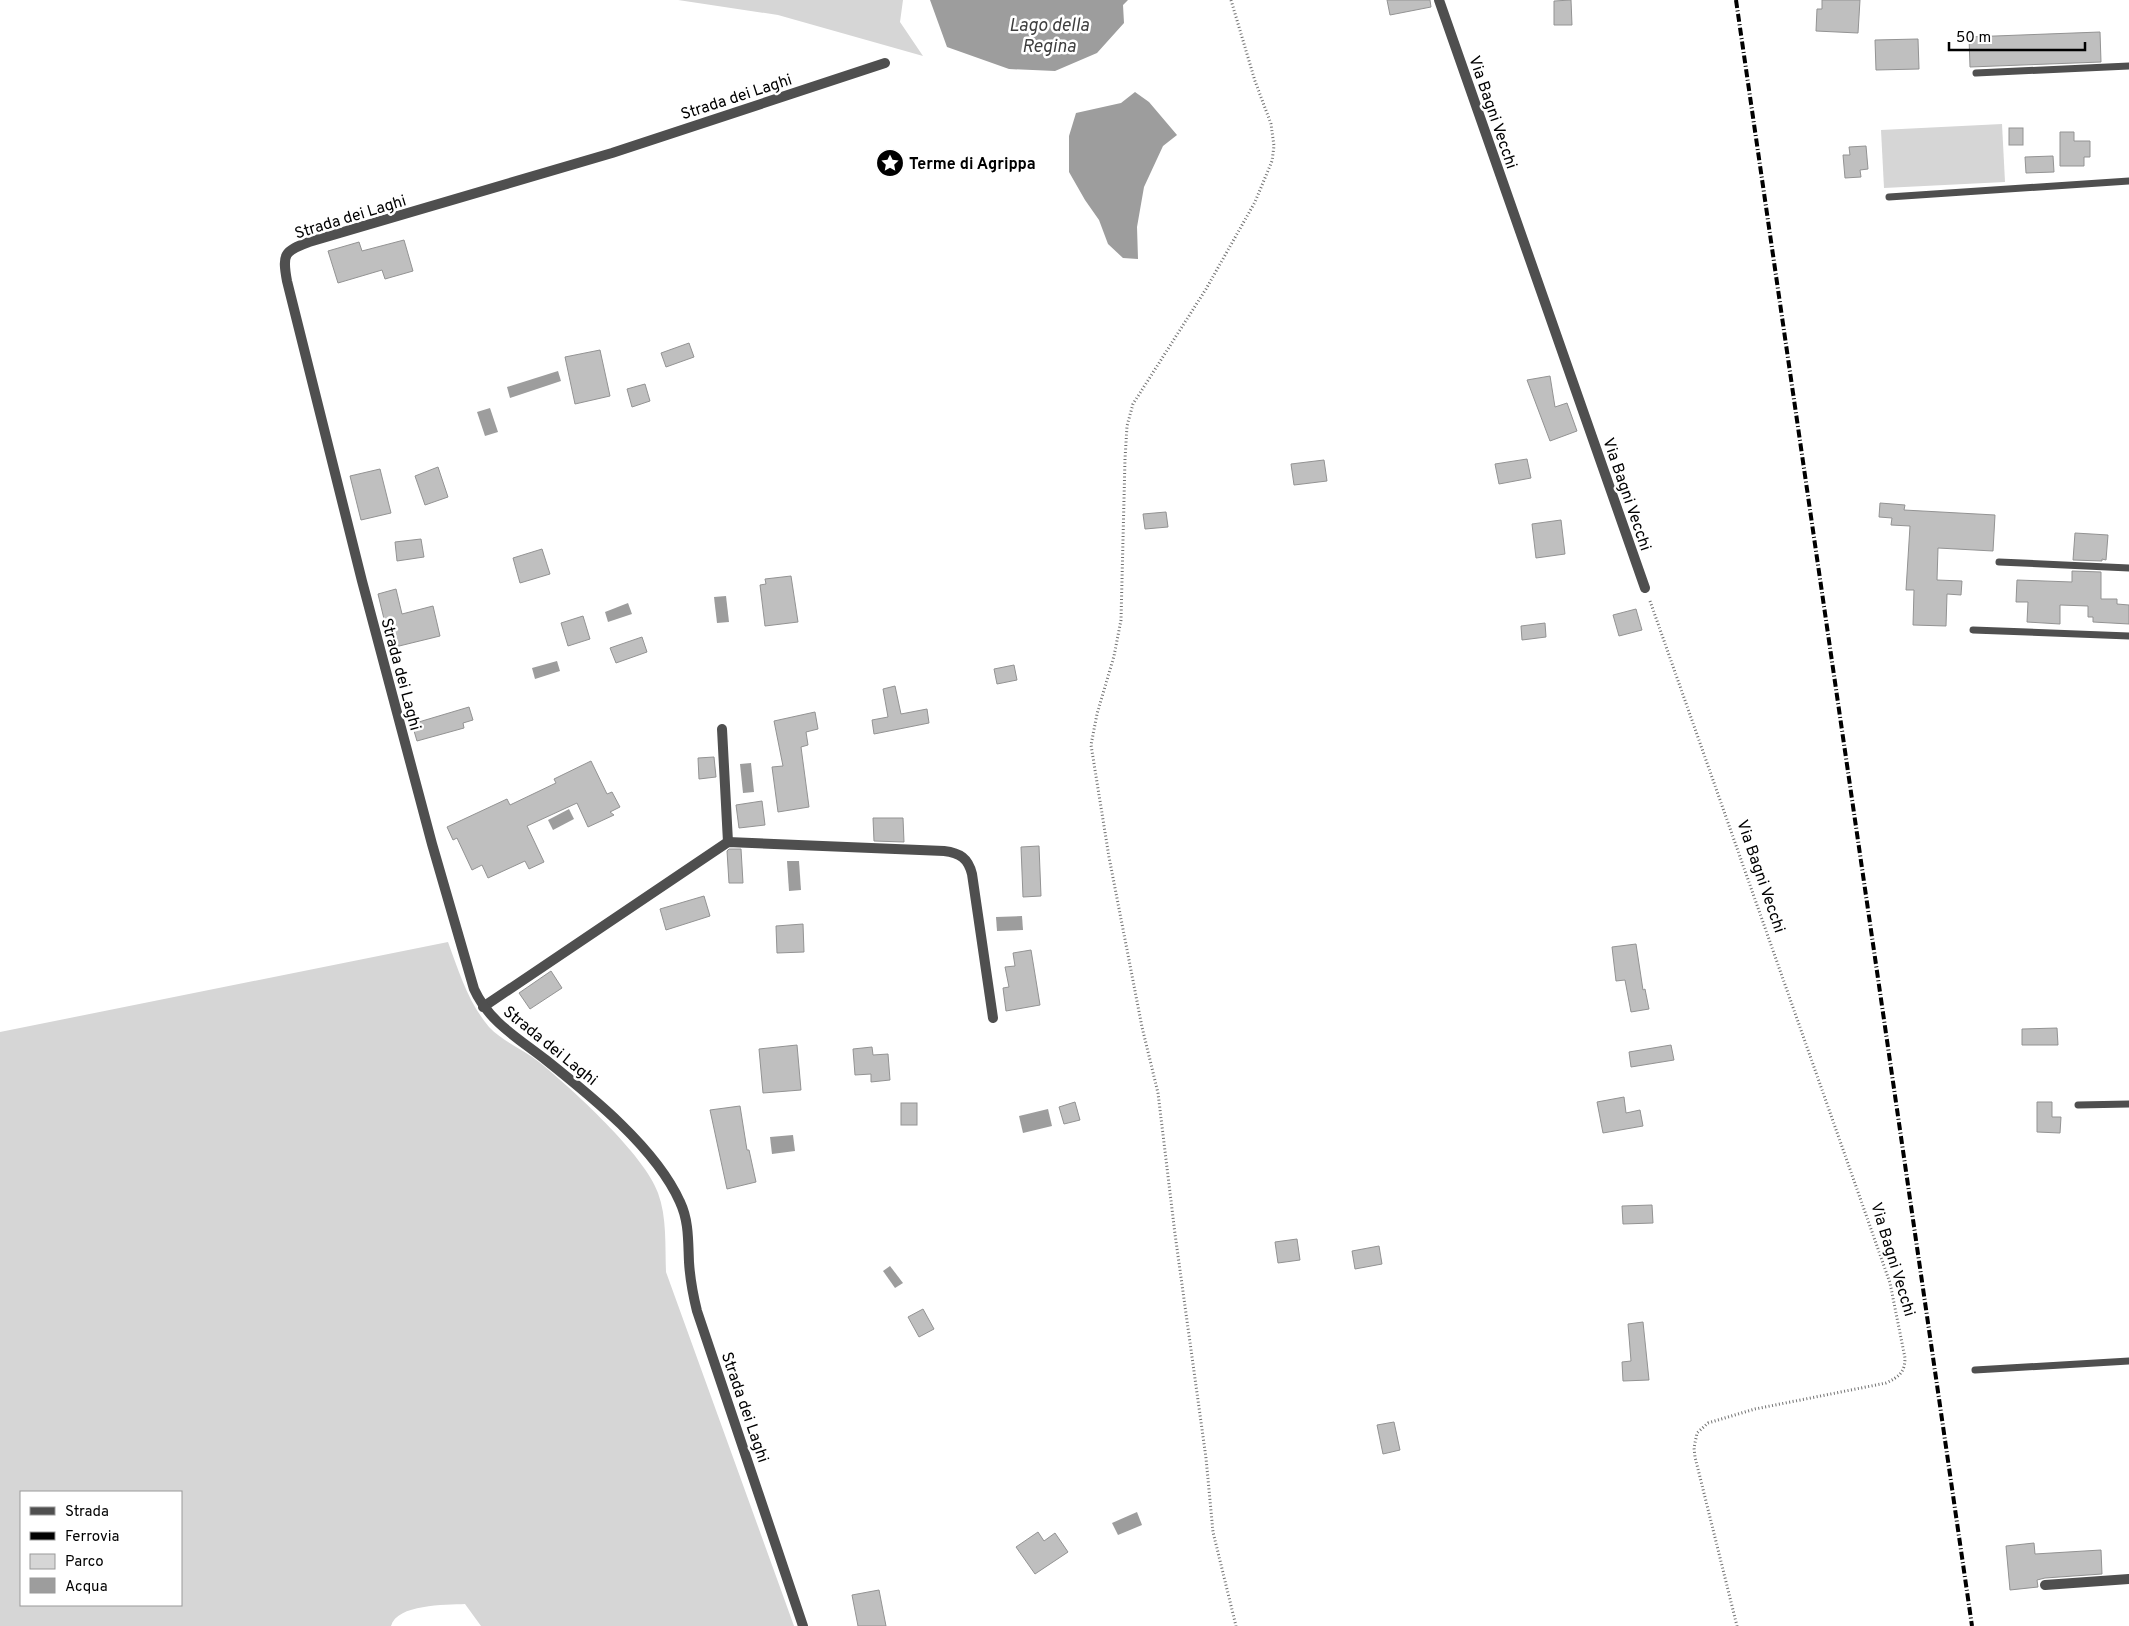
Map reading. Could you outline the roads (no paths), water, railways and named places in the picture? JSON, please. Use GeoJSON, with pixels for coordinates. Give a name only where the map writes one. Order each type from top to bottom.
{"type":"FeatureCollection","features":[{"type":"Feature","properties":{"kind":"street","name":"Via Bagni Vecchi"},"geometry":{"type":"LineString","coordinates":[[1439,0],[1645,588]]}},
{"type":"Feature","properties":{"kind":"street","name":"Strada dei Laghi"},"geometry":{"type":"LineString","coordinates":[[803,1626],[698,1316],[690,1276],[687,1223],[676,1194],[659,1168],[620,1124],[564,1074],[497,1022],[483,1007],[471,980],[414,778],[362,581],[287,281],[284,258],[290,250],[310,242],[594,158],[885,63]]}},
{"type":"Feature","properties":{"kind":"street"},"geometry":{"type":"LineString","coordinates":[[722,729],[728,842]]}},
{"type":"Feature","properties":{"kind":"street"},"geometry":{"type":"LineString","coordinates":[[483,1007],[728,842],[944,851],[962,856],[969,864],[972,874],[993,1018]]}},
{"type":"Feature","properties":{"kind":"street"},"geometry":{"type":"LineString","coordinates":[[2045,1585],[2129,1579]]}},
{"type":"Feature","properties":{"kind":"lane"},"geometry":{"type":"LineString","coordinates":[[1976,73],[2129,66]]}},
{"type":"Feature","properties":{"kind":"lane"},"geometry":{"type":"LineString","coordinates":[[1889,197],[2129,181]]}},
{"type":"Feature","properties":{"kind":"lane"},"geometry":{"type":"LineString","coordinates":[[1999,562],[2129,568]]}},
{"type":"Feature","properties":{"kind":"lane"},"geometry":{"type":"LineString","coordinates":[[1973,630],[2129,636]]}},
{"type":"Feature","properties":{"kind":"lane"},"geometry":{"type":"LineString","coordinates":[[2078,1105],[2129,1104]]}},
{"type":"Feature","properties":{"kind":"lane"},"geometry":{"type":"LineString","coordinates":[[1975,1370],[2129,1361]]}},
{"type":"Feature","properties":{"kind":"water","name":"Lago della Regina"},"geometry":{"type":"Polygon","coordinates":[[[930,0],[1128,0],[1123,5],[1124,23],[1097,53],[1055,71],[1009,69],[947,47],[930,0]]]}},
{"type":"Feature","properties":{"kind":"water"},"geometry":{"type":"Polygon","coordinates":[[[1135,92],[1149,102],[1177,135],[1163,146],[1144,187],[1137,227],[1138,259],[1123,258],[1108,244],[1099,220],[1069,172],[1069,136],[1076,113],[1121,103],[1135,92]]]}},
{"type":"Feature","properties":{"kind":"water"},"geometry":{"type":"Polygon","coordinates":[[[558,371],[561,381],[510,398],[507,387],[558,371]]]}},
{"type":"Feature","properties":{"kind":"water"},"geometry":{"type":"Polygon","coordinates":[[[490,408],[498,432],[485,436],[477,412],[490,408]]]}},
{"type":"Feature","properties":{"kind":"water"},"geometry":{"type":"Polygon","coordinates":[[[726,596],[729,622],[717,623],[714,597],[726,596]]]}},
{"type":"Feature","properties":{"kind":"water"},"geometry":{"type":"Polygon","coordinates":[[[628,603],[632,614],[608,622],[605,612],[628,603]]]}},
{"type":"Feature","properties":{"kind":"water"},"geometry":{"type":"Polygon","coordinates":[[[557,661],[560,671],[535,679],[532,668],[557,661]]]}},
{"type":"Feature","properties":{"kind":"water"},"geometry":{"type":"Polygon","coordinates":[[[751,763],[754,792],[743,793],[740,764],[751,763]]]}},
{"type":"Feature","properties":{"kind":"water"},"geometry":{"type":"Polygon","coordinates":[[[569,809],[574,819],[553,830],[548,820],[569,809]]]}},
{"type":"Feature","properties":{"kind":"water"},"geometry":{"type":"Polygon","coordinates":[[[787,861],[799,861],[801,890],[789,891],[787,861]]]}},
{"type":"Feature","properties":{"kind":"water"},"geometry":{"type":"Polygon","coordinates":[[[1022,916],[1023,930],[997,931],[996,917],[1022,916]]]}},
{"type":"Feature","properties":{"kind":"water"},"geometry":{"type":"Polygon","coordinates":[[[1048,1109],[1052,1126],[1023,1133],[1019,1116],[1048,1109]]]}},
{"type":"Feature","properties":{"kind":"water"},"geometry":{"type":"Polygon","coordinates":[[[793,1135],[795,1151],[772,1154],[770,1137],[793,1135]]]}},
{"type":"Feature","properties":{"kind":"water"},"geometry":{"type":"Polygon","coordinates":[[[890,1266],[903,1283],[895,1288],[883,1271],[890,1266]]]}},
{"type":"Feature","properties":{"kind":"water"},"geometry":{"type":"Polygon","coordinates":[[[1137,1512],[1142,1525],[1118,1535],[1112,1523],[1137,1512]]]}},
{"type":"Feature","properties":{"kind":"railway"},"geometry":{"type":"LineString","coordinates":[[1736,0],[1972,1626]]}},
{"type":"Feature","properties":{"kind":"place","name":"Terme di Agrippa"},"geometry":{"type":"Point","coordinates":[890,163]}}]}
